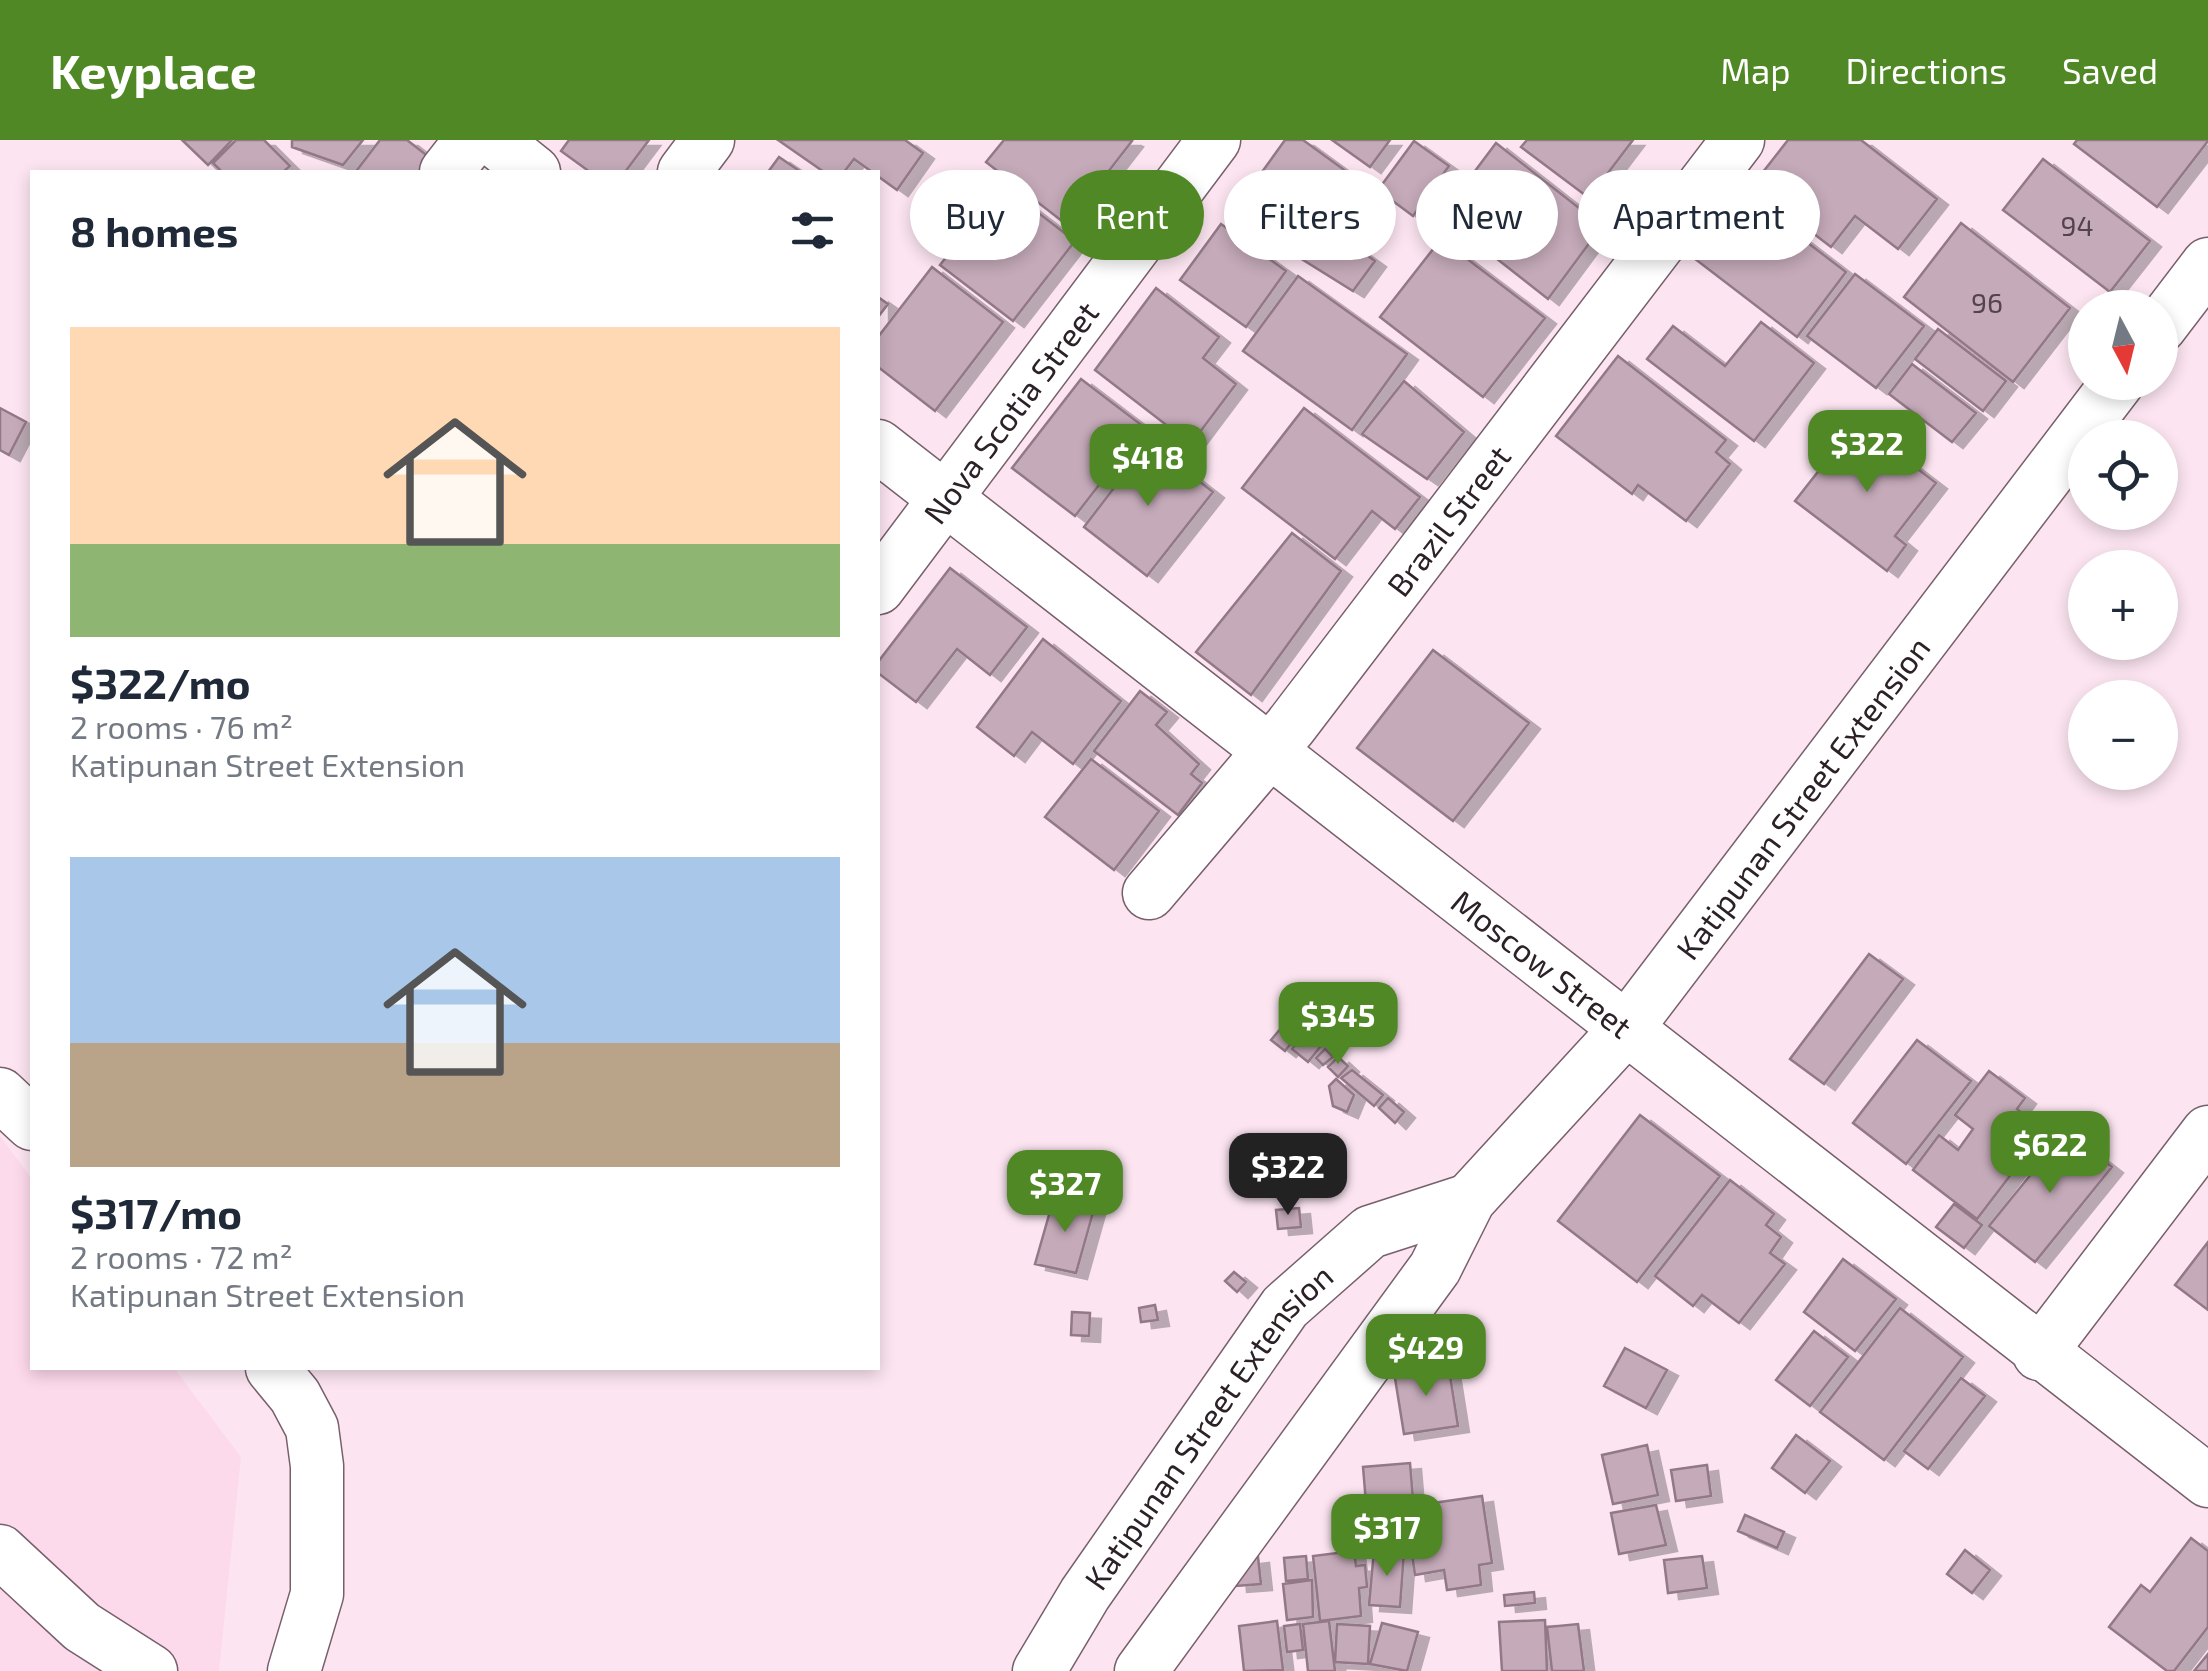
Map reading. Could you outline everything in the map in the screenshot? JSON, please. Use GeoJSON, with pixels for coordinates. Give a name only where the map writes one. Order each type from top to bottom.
{"type":"FeatureCollection","features":[{"type":"Feature","properties":{"kind":"street"},"geometry":{"type":"LineString","coordinates":[[448,170],[471,140]]}},
{"type":"Feature","properties":{"kind":"street"},"geometry":{"type":"LineString","coordinates":[[494,140],[532,170]]}},
{"type":"Feature","properties":{"kind":"street","name":"Nova Scotia Street"},"geometry":{"type":"LineString","coordinates":[[880,585],[1214,140]]}},
{"type":"Feature","properties":{"kind":"street","name":"Brazil Street"},"geometry":{"type":"LineString","coordinates":[[1149,893],[1268,752],[1738,140]]}},
{"type":"Feature","properties":{"kind":"street"},"geometry":{"type":"LineString","coordinates":[[2178,303],[2208,264]]}},
{"type":"Feature","properties":{"kind":"street","name":"Katipunan Street Extension"},"geometry":{"type":"LineString","coordinates":[[1140,1671],[1436,1268],[1470,1200],[1626,1029],[2104,400]]}},
{"type":"Feature","properties":{"kind":"street","name":"Moscow Street"},"geometry":{"type":"LineString","coordinates":[[880,448],[2039,1354],[2208,1481]]}},
{"type":"Feature","properties":{"kind":"street"},"geometry":{"type":"LineString","coordinates":[[0,1094],[30,1122]]}},
{"type":"Feature","properties":{"kind":"street"},"geometry":{"type":"LineString","coordinates":[[2039,1354],[2208,1132]]}},
{"type":"Feature","properties":{"kind":"street","name":"Katipunan Street Extension"},"geometry":{"type":"LineString","coordinates":[[1039,1671],[1085,1594],[1285,1307],[1370,1232],[1470,1200]]}},
{"type":"Feature","properties":{"kind":"street"},"geometry":{"type":"LineString","coordinates":[[274,1370],[296,1396],[312,1428],[317,1466],[317,1594],[294,1671]]}},
{"type":"Feature","properties":{"kind":"street"},"geometry":{"type":"LineString","coordinates":[[0,1550],[82,1627],[152,1671]]}},
{"type":"Feature","properties":{"kind":"shaded area"},"geometry":{"type":"Polygon","coordinates":[[[0,1136],[30,1176],[30,1370],[176,1370],[241,1457],[219,1671],[0,1671],[0,1136]]]}},
{"type":"Feature","properties":{"kind":"building"},"geometry":{"type":"Polygon","coordinates":[[[182,140],[232,140],[208,165],[182,140]]]}},
{"type":"Feature","properties":{"kind":"building"},"geometry":{"type":"Polygon","coordinates":[[[236,140],[264,140],[290,166],[285,170],[220,170],[213,163],[236,140]]]}},
{"type":"Feature","properties":{"kind":"building"},"geometry":{"type":"Polygon","coordinates":[[[292,140],[363,140],[343,165],[292,147],[292,140]]]}},
{"type":"Feature","properties":{"kind":"building"},"geometry":{"type":"Polygon","coordinates":[[[380,140],[407,140],[434,161],[427,170],[357,170],[380,140]]]}},
{"type":"Feature","properties":{"kind":"building"},"geometry":{"type":"Polygon","coordinates":[[[569,140],[649,140],[626,170],[587,170],[561,151],[569,140]]]}},
{"type":"Feature","properties":{"kind":"building"},"geometry":{"type":"Polygon","coordinates":[[[778,140],[905,140],[923,153],[897,190],[880,178],[880,170],[869,170],[854,159],[846,170],[821,170],[778,140]]]}},
{"type":"Feature","properties":{"kind":"building"},"geometry":{"type":"Polygon","coordinates":[[[1004,140],[1132,141],[1110,170],[1060,170],[1060,220],[1040,204],[1040,170],[996,170],[986,162],[1004,140]]]}},
{"type":"Feature","properties":{"kind":"building"},"geometry":{"type":"Polygon","coordinates":[[[1285,140],[1303,140],[1344,170],[1263,170],[1285,140]]]}},
{"type":"Feature","properties":{"kind":"building"},"geometry":{"type":"Polygon","coordinates":[[[1332,140],[1390,140],[1370,167],[1332,140]]]}},
{"type":"Feature","properties":{"kind":"building"},"geometry":{"type":"Polygon","coordinates":[[[1527,140],[1633,140],[1610,170],[1578,170],[1578,190],[1558,175],[1558,170],[1552,170],[1521,147],[1527,140]]]}},
{"type":"Feature","properties":{"kind":"building"},"geometry":{"type":"Polygon","coordinates":[[[1788,140],[1861,140],[1937,199],[1898,249],[1855,216],[1831,247],[1820,239],[1820,170],[1765,170],[1788,140]]]}},
{"type":"Feature","properties":{"kind":"building"},"geometry":{"type":"Polygon","coordinates":[[[2077,140],[2208,141],[2157,207],[2074,144],[2077,140]]]}},
{"type":"Feature","properties":{"kind":"building"},"geometry":{"type":"Polygon","coordinates":[[[1414,141],[1449,166],[1446,170],[1416,170],[1413,216],[1396,203],[1396,170],[1393,170],[1414,141]]]}},
{"type":"Feature","properties":{"kind":"building"},"geometry":{"type":"Polygon","coordinates":[[[1496,143],[1530,170],[1476,170],[1496,143]]]}},
{"type":"Feature","properties":{"kind":"building"},"geometry":{"type":"Polygon","coordinates":[[[779,157],[798,170],[769,170],[779,157]]]}},
{"type":"Feature","properties":{"kind":"building"},"geometry":{"type":"Polygon","coordinates":[[[2043,159],[2150,241],[2112,290],[2107,290],[2003,210],[2043,159]]]}},
{"type":"Feature","properties":{"kind":"building"},"geometry":{"type":"Polygon","coordinates":[[[1558,192],[1578,207],[1578,258],[1548,299],[1498,260],[1558,260],[1558,192]]]}},
{"type":"Feature","properties":{"kind":"building"},"geometry":{"type":"Polygon","coordinates":[[[1040,214],[1060,229],[1060,260],[1013,321],[940,265],[944,260],[1040,260],[1040,214]]]}},
{"type":"Feature","properties":{"kind":"building"},"geometry":{"type":"Polygon","coordinates":[[[1961,223],[2068,306],[2068,311],[2013,382],[1904,297],[1961,223]]]}},
{"type":"Feature","properties":{"kind":"building"},"geometry":{"type":"Polygon","coordinates":[[[1221,224],[1224,260],[1271,260],[1286,271],[1246,327],[1180,280],[1195,260],[1204,260],[1204,247],[1221,224]]]}},
{"type":"Feature","properties":{"kind":"building"},"geometry":{"type":"Polygon","coordinates":[[[1820,252],[1846,272],[1797,337],[1697,260],[1820,260],[1820,252]]]}},
{"type":"Feature","properties":{"kind":"building"},"geometry":{"type":"Polygon","coordinates":[[[1303,260],[1374,260],[1353,291],[1303,260]]]}},
{"type":"Feature","properties":{"kind":"building"},"geometry":{"type":"Polygon","coordinates":[[[1425,260],[1469,260],[1545,318],[1483,397],[1380,317],[1425,260]]]}},
{"type":"Feature","properties":{"kind":"building"},"geometry":{"type":"Polygon","coordinates":[[[932,267],[1003,322],[935,411],[880,369],[880,334],[932,267]]]}},
{"type":"Feature","properties":{"kind":"building"},"geometry":{"type":"Polygon","coordinates":[[[1855,274],[1924,326],[1876,388],[1807,336],[1855,274]]]}},
{"type":"Feature","properties":{"kind":"building"},"geometry":{"type":"Polygon","coordinates":[[[1298,276],[1407,354],[1352,430],[1243,351],[1298,276]]]}},
{"type":"Feature","properties":{"kind":"building"},"geometry":{"type":"Polygon","coordinates":[[[1156,288],[1219,337],[1203,358],[1236,384],[1191,444],[1095,370],[1156,288]]]}},
{"type":"Feature","properties":{"kind":"building"},"geometry":{"type":"Polygon","coordinates":[[[880,298],[888,304],[880,314],[880,298]]]}},
{"type":"Feature","properties":{"kind":"building"},"geometry":{"type":"Polygon","coordinates":[[[1761,322],[1814,363],[1754,441],[1647,359],[1673,326],[1725,366],[1761,322]]]}},
{"type":"Feature","properties":{"kind":"building"},"geometry":{"type":"Polygon","coordinates":[[[1938,329],[2006,381],[1983,411],[1915,359],[1938,329]]]}},
{"type":"Feature","properties":{"kind":"building"},"geometry":{"type":"Polygon","coordinates":[[[1618,356],[1726,440],[1716,452],[1730,464],[1686,521],[1638,485],[1632,494],[1556,436],[1618,356]]]}},
{"type":"Feature","properties":{"kind":"building"},"geometry":{"type":"Polygon","coordinates":[[[1912,364],[1976,413],[1952,442],[1889,394],[1912,364]]]}},
{"type":"Feature","properties":{"kind":"building"},"geometry":{"type":"Polygon","coordinates":[[[1081,379],[1144,427],[1075,516],[1012,468],[1081,379]]]}},
{"type":"Feature","properties":{"kind":"building"},"geometry":{"type":"Polygon","coordinates":[[[1404,381],[1464,432],[1427,479],[1362,434],[1404,381]]]}},
{"type":"Feature","properties":{"kind":"building"},"geometry":{"type":"Polygon","coordinates":[[[0,408],[26,422],[9,455],[0,450],[0,408]]]}},
{"type":"Feature","properties":{"kind":"building"},"geometry":{"type":"Polygon","coordinates":[[[1304,408],[1420,497],[1395,529],[1372,511],[1335,559],[1242,488],[1304,408]]]}},
{"type":"Feature","properties":{"kind":"building"},"geometry":{"type":"Polygon","coordinates":[[[1857,422],[1936,483],[1895,536],[1906,545],[1887,571],[1795,501],[1857,422]]]}},
{"type":"Feature","properties":{"kind":"building"},"geometry":{"type":"Polygon","coordinates":[[[1149,442],[1213,492],[1147,576],[1084,527],[1149,442]]]}},
{"type":"Feature","properties":{"kind":"building"},"geometry":{"type":"Polygon","coordinates":[[[1292,533],[1341,571],[1251,695],[1196,652],[1292,533]]]}},
{"type":"Feature","properties":{"kind":"building"},"geometry":{"type":"Polygon","coordinates":[[[950,568],[1027,627],[990,675],[957,649],[916,702],[880,675],[880,659],[950,568]]]}},
{"type":"Feature","properties":{"kind":"building"},"geometry":{"type":"Polygon","coordinates":[[[1043,639],[1121,701],[1073,764],[1032,732],[1014,756],[977,727],[1043,639]]]}},
{"type":"Feature","properties":{"kind":"building"},"geometry":{"type":"Polygon","coordinates":[[[1433,650],[1529,723],[1453,821],[1357,748],[1433,650]]]}},
{"type":"Feature","properties":{"kind":"building"},"geometry":{"type":"Polygon","coordinates":[[[1140,691],[1167,712],[1156,725],[1199,764],[1191,774],[1202,783],[1178,815],[1094,751],[1140,691]]]}},
{"type":"Feature","properties":{"kind":"building"},"geometry":{"type":"Polygon","coordinates":[[[1091,759],[1159,811],[1114,870],[1045,817],[1091,759]]]}},
{"type":"Feature","properties":{"kind":"building"},"geometry":{"type":"Polygon","coordinates":[[[1869,954],[1903,979],[1824,1084],[1790,1059],[1869,954]]]}},
{"type":"Feature","properties":{"kind":"building"},"geometry":{"type":"Polygon","coordinates":[[[1287,1021],[1300,1032],[1285,1051],[1271,1040],[1287,1021]]]}},
{"type":"Feature","properties":{"kind":"building"},"geometry":{"type":"Polygon","coordinates":[[[1305,1033],[1321,1046],[1308,1062],[1292,1049],[1305,1033]]]}},
{"type":"Feature","properties":{"kind":"building"},"geometry":{"type":"Polygon","coordinates":[[[1917,1040],[1971,1081],[1906,1164],[1853,1123],[1917,1040]]]}},
{"type":"Feature","properties":{"kind":"building"},"geometry":{"type":"Polygon","coordinates":[[[1325,1049],[1333,1057],[1323,1065],[1316,1058],[1325,1049]]]}},
{"type":"Feature","properties":{"kind":"building"},"geometry":{"type":"Polygon","coordinates":[[[1338,1057],[1348,1066],[1338,1077],[1328,1067],[1338,1057]]]}},
{"type":"Feature","properties":{"kind":"building"},"geometry":{"type":"Polygon","coordinates":[[[1352,1070],[1383,1095],[1374,1106],[1341,1078],[1352,1070]]]}},
{"type":"Feature","properties":{"kind":"building"},"geometry":{"type":"Polygon","coordinates":[[[1989,1071],[2025,1098],[2017,1109],[2045,1130],[1977,1219],[1913,1170],[1939,1135],[1958,1150],[1973,1129],[1955,1115],[1989,1071]]]}},
{"type":"Feature","properties":{"kind":"building"},"geometry":{"type":"Polygon","coordinates":[[[1336,1079],[1354,1095],[1347,1112],[1333,1106],[1329,1086],[1336,1079]]]}},
{"type":"Feature","properties":{"kind":"building"},"geometry":{"type":"Polygon","coordinates":[[[1388,1098],[1404,1112],[1395,1123],[1379,1108],[1388,1098]]]}},
{"type":"Feature","properties":{"kind":"building"},"geometry":{"type":"Polygon","coordinates":[[[1640,1115],[1720,1176],[1637,1282],[1558,1221],[1640,1115]]]}},
{"type":"Feature","properties":{"kind":"building"},"geometry":{"type":"Polygon","coordinates":[[[2066,1131],[2112,1167],[2035,1262],[1989,1226],[2066,1131]]]}},
{"type":"Feature","properties":{"kind":"building"},"geometry":{"type":"Polygon","coordinates":[[[1730,1180],[1774,1214],[1766,1225],[1781,1237],[1770,1253],[1785,1264],[1739,1323],[1702,1295],[1693,1306],[1655,1276],[1730,1180]]]}},
{"type":"Feature","properties":{"kind":"building"},"geometry":{"type":"Polygon","coordinates":[[[1055,1194],[1094,1209],[1076,1273],[1035,1264],[1055,1194]]]}},
{"type":"Feature","properties":{"kind":"building"},"geometry":{"type":"Polygon","coordinates":[[[1954,1204],[1982,1225],[1964,1248],[1936,1227],[1954,1204]]]}},
{"type":"Feature","properties":{"kind":"building"},"geometry":{"type":"Polygon","coordinates":[[[1299,1208],[1301,1227],[1278,1229],[1276,1210],[1299,1208]]]}},
{"type":"Feature","properties":{"kind":"building"},"geometry":{"type":"Polygon","coordinates":[[[2208,1242],[2208,1310],[2175,1285],[2208,1242]]]}},
{"type":"Feature","properties":{"kind":"building"},"geometry":{"type":"Polygon","coordinates":[[[1843,1259],[1896,1299],[1855,1351],[1804,1312],[1843,1259]]]}},
{"type":"Feature","properties":{"kind":"building"},"geometry":{"type":"Polygon","coordinates":[[[1234,1272],[1246,1282],[1237,1292],[1225,1281],[1234,1272]]]}},
{"type":"Feature","properties":{"kind":"building"},"geometry":{"type":"Polygon","coordinates":[[[1155,1305],[1158,1320],[1141,1322],[1139,1308],[1155,1305]]]}},
{"type":"Feature","properties":{"kind":"building"},"geometry":{"type":"Polygon","coordinates":[[[1900,1308],[1963,1357],[1884,1460],[1820,1412],[1900,1308]]]}},
{"type":"Feature","properties":{"kind":"building"},"geometry":{"type":"Polygon","coordinates":[[[1072,1312],[1090,1313],[1089,1336],[1071,1335],[1072,1312]]]}},
{"type":"Feature","properties":{"kind":"building"},"geometry":{"type":"Polygon","coordinates":[[[1814,1331],[1848,1357],[1810,1406],[1776,1380],[1814,1331]]]}},
{"type":"Feature","properties":{"kind":"building"},"geometry":{"type":"Polygon","coordinates":[[[1625,1348],[1667,1370],[1646,1408],[1604,1386],[1625,1348]]]}},
{"type":"Feature","properties":{"kind":"building"},"geometry":{"type":"Polygon","coordinates":[[[1448,1363],[1458,1426],[1404,1434],[1394,1372],[1448,1363]]]}},
{"type":"Feature","properties":{"kind":"building"},"geometry":{"type":"Polygon","coordinates":[[[1961,1378],[1985,1396],[1928,1469],[1904,1451],[1961,1378]]]}},
{"type":"Feature","properties":{"kind":"building"},"geometry":{"type":"Polygon","coordinates":[[[1796,1435],[1830,1461],[1805,1493],[1772,1468],[1796,1435]]]}},
{"type":"Feature","properties":{"kind":"building"},"geometry":{"type":"Polygon","coordinates":[[[1647,1445],[1658,1495],[1613,1504],[1602,1455],[1647,1445]]]}},
{"type":"Feature","properties":{"kind":"building"},"geometry":{"type":"Polygon","coordinates":[[[1410,1463],[1413,1499],[1366,1503],[1363,1467],[1410,1463]]]}},
{"type":"Feature","properties":{"kind":"building"},"geometry":{"type":"Polygon","coordinates":[[[1707,1465],[1711,1496],[1676,1501],[1671,1470],[1707,1465]]]}},
{"type":"Feature","properties":{"kind":"building"},"geometry":{"type":"Polygon","coordinates":[[[1482,1496],[1492,1563],[1479,1565],[1481,1585],[1447,1590],[1444,1570],[1415,1575],[1405,1507],[1482,1496]]]}},
{"type":"Feature","properties":{"kind":"building"},"geometry":{"type":"Polygon","coordinates":[[[1656,1505],[1666,1545],[1619,1554],[1611,1513],[1656,1505]]]}},
{"type":"Feature","properties":{"kind":"building"},"geometry":{"type":"Polygon","coordinates":[[[1745,1515],[1784,1532],[1777,1548],[1738,1531],[1745,1515]]]}},
{"type":"Feature","properties":{"kind":"building"},"geometry":{"type":"Polygon","coordinates":[[[2191,1538],[2208,1551],[2208,1627],[2174,1671],[2167,1671],[2109,1627],[2141,1585],[2150,1592],[2191,1538]]]}},
{"type":"Feature","properties":{"kind":"building"},"geometry":{"type":"Polygon","coordinates":[[[1374,1550],[1404,1552],[1400,1607],[1369,1605],[1374,1550]]]}},
{"type":"Feature","properties":{"kind":"building"},"geometry":{"type":"Polygon","coordinates":[[[1965,1550],[1990,1570],[1972,1593],[1947,1574],[1965,1550]]]}},
{"type":"Feature","properties":{"kind":"building"},"geometry":{"type":"Polygon","coordinates":[[[1354,1551],[1356,1566],[1365,1565],[1367,1587],[1359,1588],[1361,1616],[1320,1621],[1313,1556],[1354,1551]]]}},
{"type":"Feature","properties":{"kind":"building"},"geometry":{"type":"Polygon","coordinates":[[[1306,1556],[1308,1579],[1286,1581],[1284,1558],[1306,1556]]]}},
{"type":"Feature","properties":{"kind":"building"},"geometry":{"type":"Polygon","coordinates":[[[1702,1556],[1707,1588],[1668,1593],[1664,1560],[1702,1556]]]}},
{"type":"Feature","properties":{"kind":"building"},"geometry":{"type":"Polygon","coordinates":[[[1258,1557],[1261,1584],[1236,1586],[1234,1560],[1258,1557]]]}},
{"type":"Feature","properties":{"kind":"building"},"geometry":{"type":"Polygon","coordinates":[[[1312,1580],[1313,1617],[1287,1620],[1283,1584],[1312,1580]]]}},
{"type":"Feature","properties":{"kind":"building"},"geometry":{"type":"Polygon","coordinates":[[[1534,1592],[1535,1603],[1505,1606],[1504,1595],[1534,1592]]]}},
{"type":"Feature","properties":{"kind":"building"},"geometry":{"type":"Polygon","coordinates":[[[1545,1620],[1547,1671],[1502,1671],[1499,1622],[1545,1620]]]}},
{"type":"Feature","properties":{"kind":"building"},"geometry":{"type":"Polygon","coordinates":[[[1277,1621],[1283,1670],[1244,1671],[1239,1626],[1277,1621]]]}},
{"type":"Feature","properties":{"kind":"building"},"geometry":{"type":"Polygon","coordinates":[[[1329,1621],[1335,1671],[1308,1671],[1303,1624],[1329,1621]]]}},
{"type":"Feature","properties":{"kind":"building"},"geometry":{"type":"Polygon","coordinates":[[[1382,1623],[1418,1632],[1407,1671],[1370,1664],[1382,1623]]]}},
{"type":"Feature","properties":{"kind":"building"},"geometry":{"type":"Polygon","coordinates":[[[1300,1624],[1303,1650],[1287,1652],[1284,1626],[1300,1624]]]}},
{"type":"Feature","properties":{"kind":"building"},"geometry":{"type":"Polygon","coordinates":[[[1337,1624],[1370,1626],[1368,1664],[1335,1662],[1337,1624]]]}},
{"type":"Feature","properties":{"kind":"building"},"geometry":{"type":"Polygon","coordinates":[[[1578,1624],[1584,1671],[1552,1671],[1547,1627],[1578,1624]]]}},
{"type":"Feature","properties":{"kind":"building"},"geometry":{"type":"Polygon","coordinates":[[[2208,1654],[2208,1671],[2194,1671],[2208,1654]]]}}]}
